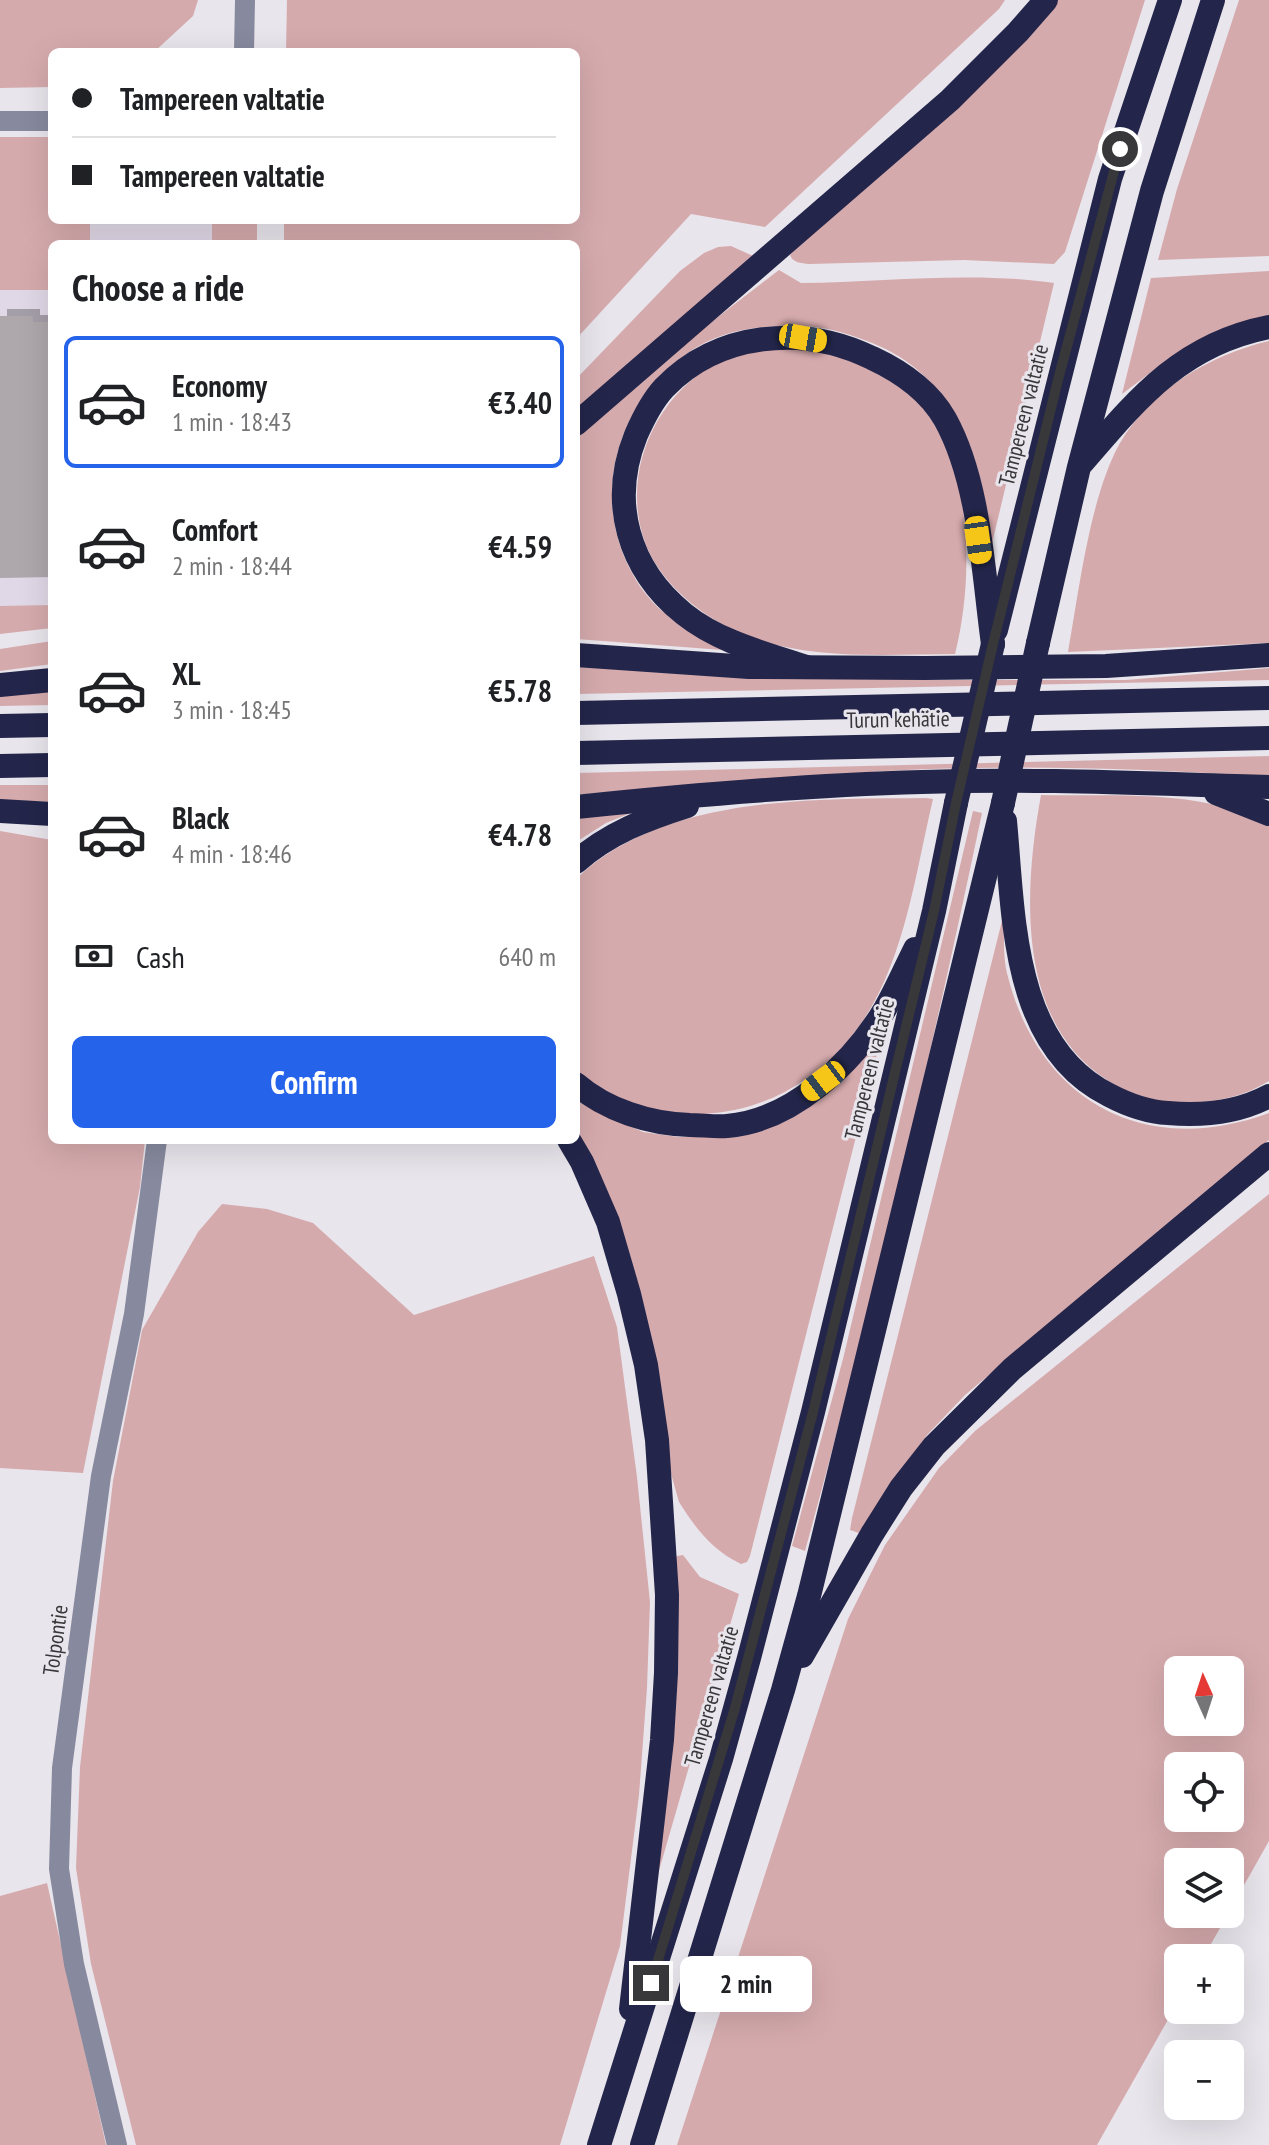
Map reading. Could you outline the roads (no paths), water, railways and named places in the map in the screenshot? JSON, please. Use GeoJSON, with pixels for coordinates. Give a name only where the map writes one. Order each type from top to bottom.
{"type":"FeatureCollection","features":[{"type":"Feature","properties":{"kind":"highway"},"geometry":{"type":"LineString","coordinates":[[580,421],[950,100],[1046,0]]}},
{"type":"Feature","properties":{"kind":"highway","name":"Tampereen valtatie"},"geometry":{"type":"LineString","coordinates":[[599,2145],[749,1658],[813,1412],[934,911],[993,644],[1110,179],[1170,0]]}},
{"type":"Feature","properties":{"kind":"highway"},"geometry":{"type":"LineString","coordinates":[[642,2145],[783,1690],[842,1469],[1003,803],[1079,467],[1152,191],[1213,0]]}},
{"type":"Feature","properties":{"kind":"highway"},"geometry":{"type":"LineString","coordinates":[[1079,467],[1133,403],[1175,367],[1221,341],[1269,327]]}},
{"type":"Feature","properties":{"kind":"highway"},"geometry":{"type":"LineString","coordinates":[[806,667],[725,639],[685,615],[657,589],[645,571],[633,550],[625,519],[623,495],[628,460],[638,431],[662,389],[689,366],[720,350],[755,339],[803,338],[851,349],[907,377],[936,407],[956,442],[969,484],[993,644]]}},
{"type":"Feature","properties":{"kind":"highway"},"geometry":{"type":"LineString","coordinates":[[580,655],[749,667],[806,667],[1106,666],[1269,655]]}},
{"type":"Feature","properties":{"kind":"highway"},"geometry":{"type":"LineString","coordinates":[[0,685],[48,680]]}},
{"type":"Feature","properties":{"kind":"highway","name":"Turun kehätie"},"geometry":{"type":"LineString","coordinates":[[580,713],[1269,698]]}},
{"type":"Feature","properties":{"kind":"highway"},"geometry":{"type":"LineString","coordinates":[[0,726],[48,725]]}},
{"type":"Feature","properties":{"kind":"highway","name":"Turun kehätie"},"geometry":{"type":"LineString","coordinates":[[580,753],[1269,738]]}},
{"type":"Feature","properties":{"kind":"highway"},"geometry":{"type":"LineString","coordinates":[[0,766],[48,765]]}},
{"type":"Feature","properties":{"kind":"highway"},"geometry":{"type":"LineString","coordinates":[[580,807],[922,782],[1093,781],[1269,787]]}},
{"type":"Feature","properties":{"kind":"highway"},"geometry":{"type":"LineString","coordinates":[[1195,785],[1269,814]]}},
{"type":"Feature","properties":{"kind":"highway"},"geometry":{"type":"LineString","coordinates":[[580,859],[596,845],[631,825],[729,794]]}},
{"type":"Feature","properties":{"kind":"highway"},"geometry":{"type":"LineString","coordinates":[[1003,803],[1016,927],[1025,978],[1039,1022],[1068,1063],[1105,1093],[1127,1104],[1159,1113],[1229,1111],[1244,1108],[1269,1096]]}},
{"type":"Feature","properties":{"kind":"highway"},"geometry":{"type":"LineString","coordinates":[[0,811],[48,814]]}},
{"type":"Feature","properties":{"kind":"highway"},"geometry":{"type":"LineString","coordinates":[[580,1086],[616,1109],[673,1125],[727,1126],[773,1113],[823,1081],[865,1037],[885,1009],[934,911]]}},
{"type":"Feature","properties":{"kind":"highway"},"geometry":{"type":"LineString","coordinates":[[571,1144],[608,1222],[646,1365],[657,1440],[667,1595],[662,1740],[625,2067]]}},
{"type":"Feature","properties":{"kind":"highway"},"geometry":{"type":"LineString","coordinates":[[783,1690],[865,1544],[901,1488],[934,1446],[1012,1369],[1269,1154]]}},
{"type":"Feature","properties":{"kind":"street"},"geometry":{"type":"LineString","coordinates":[[244,48],[245,0]]}},
{"type":"Feature","properties":{"kind":"street"},"geometry":{"type":"LineString","coordinates":[[0,121],[48,121]]}},
{"type":"Feature","properties":{"kind":"street","name":"Tolpontie"},"geometry":{"type":"LineString","coordinates":[[117,2145],[74,1964],[59,1869],[62,1768],[101,1476],[134,1314],[157,1144]]}}]}
